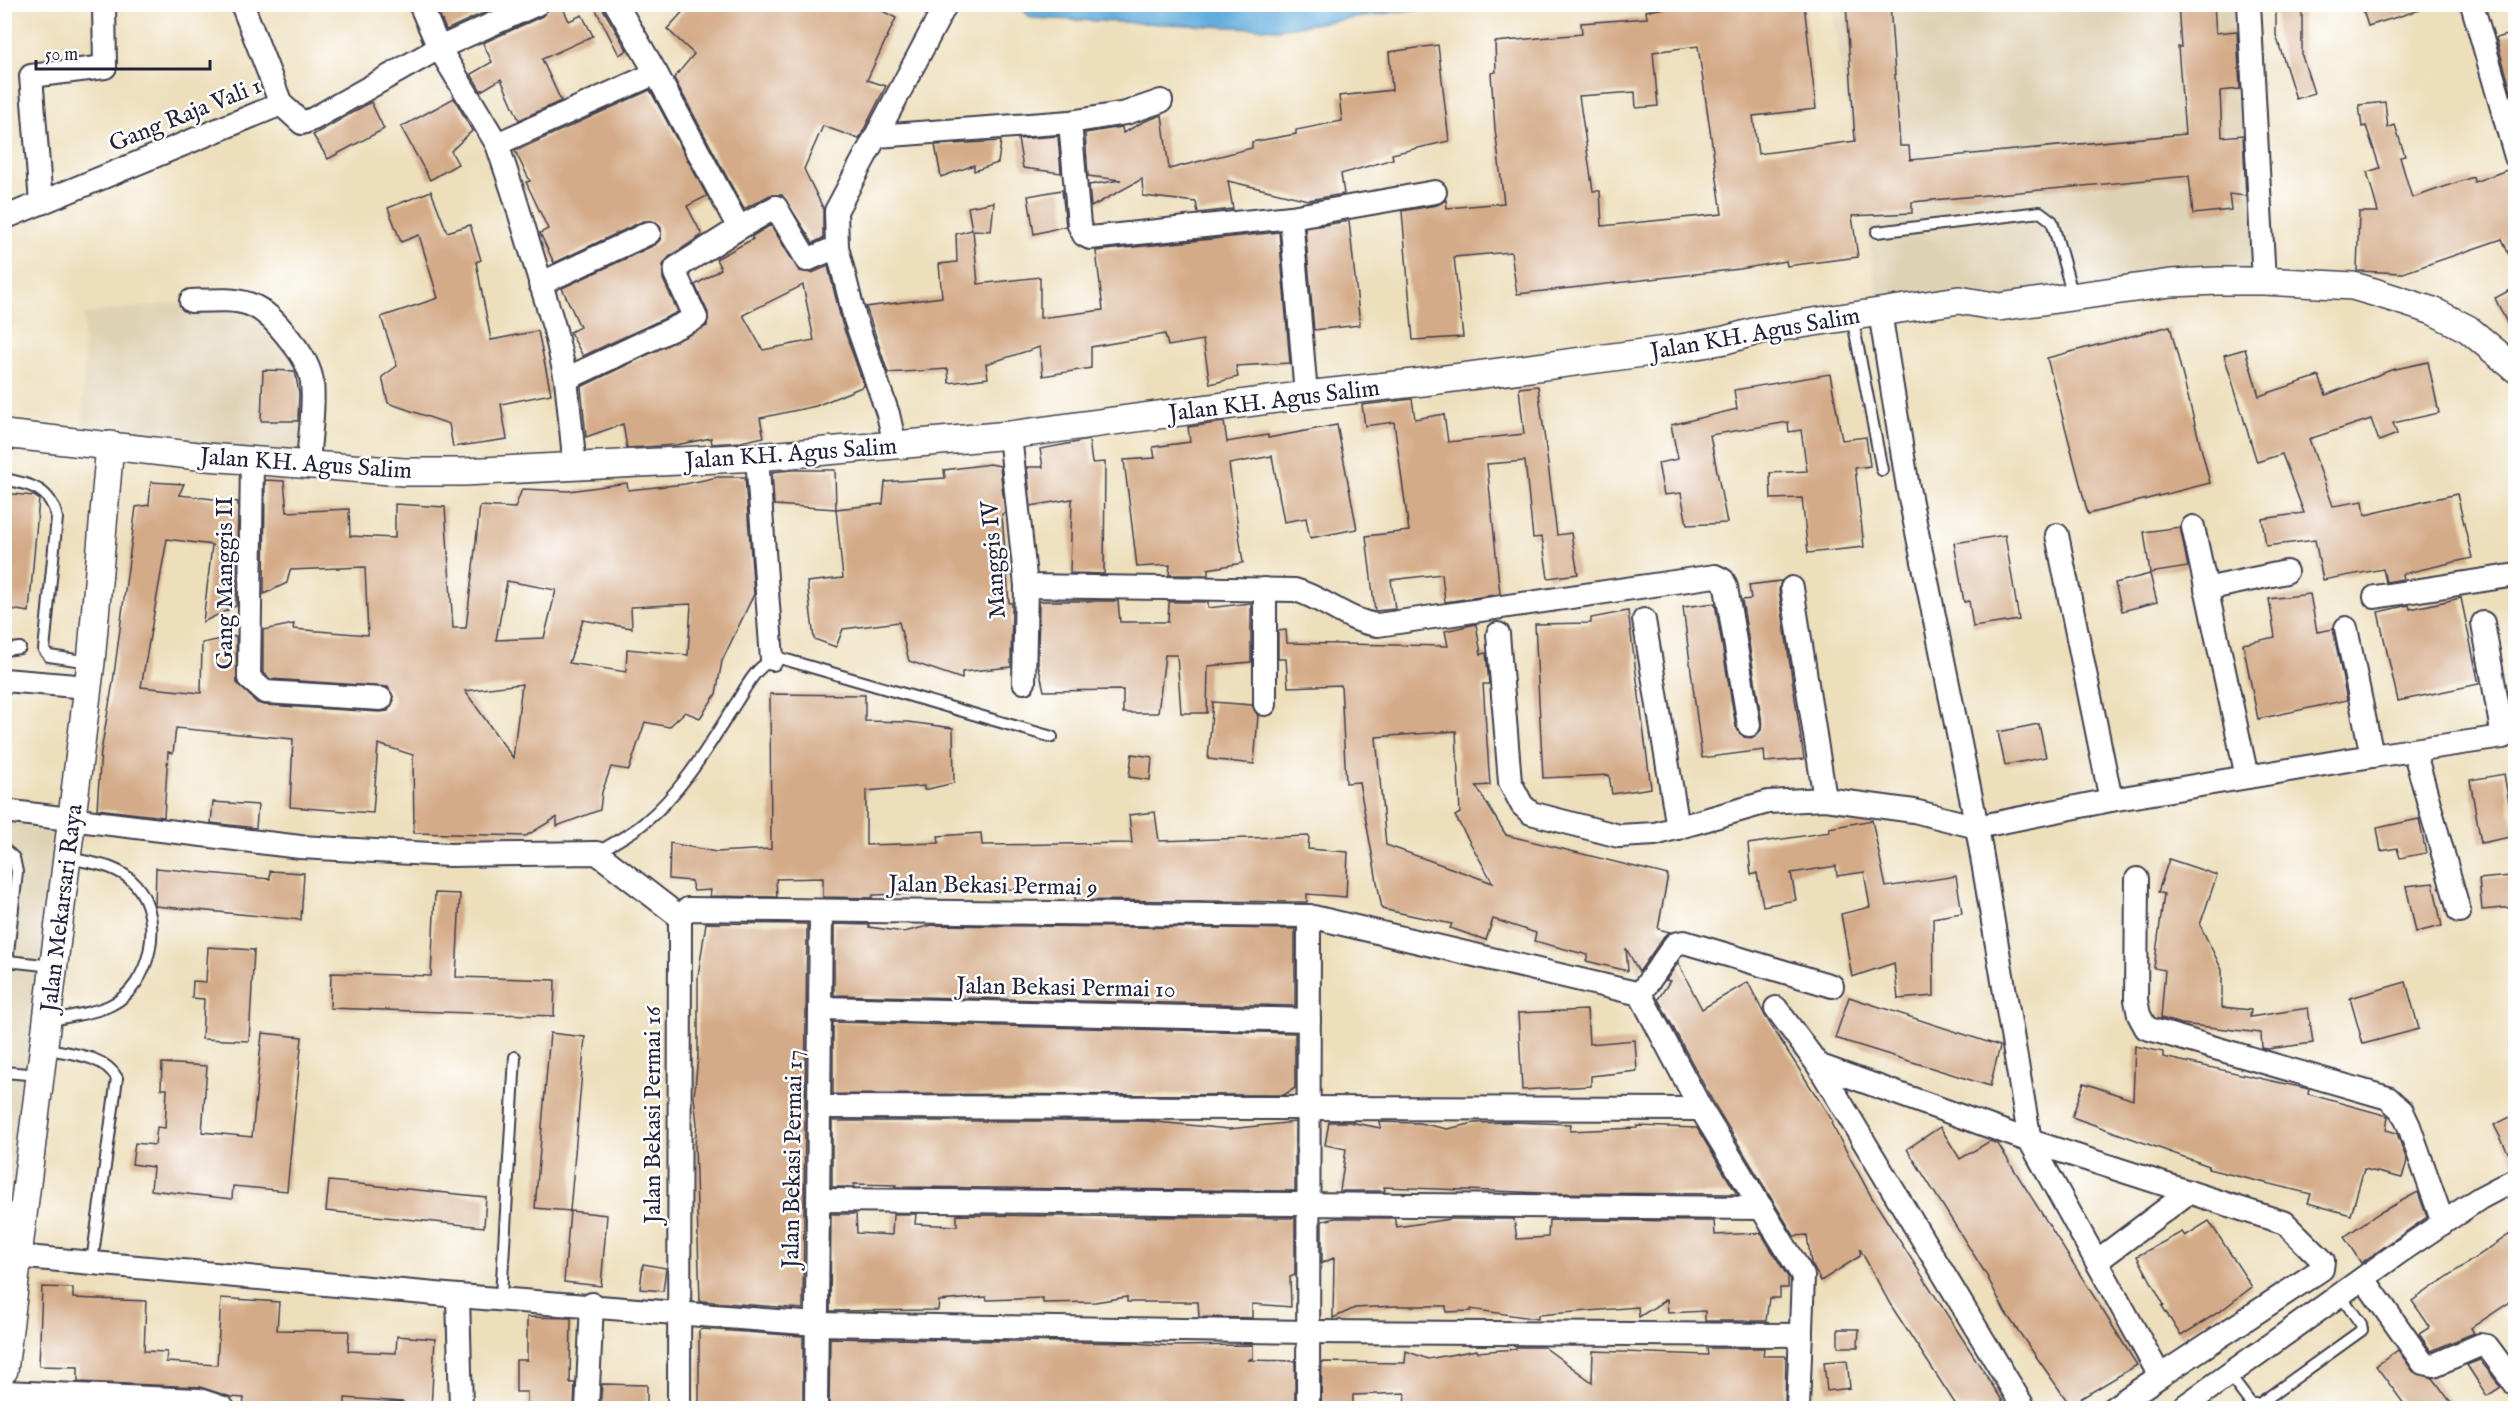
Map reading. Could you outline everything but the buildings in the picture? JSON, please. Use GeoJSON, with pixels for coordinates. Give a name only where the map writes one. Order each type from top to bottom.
{"type":"FeatureCollection","features":[{"type":"Feature","properties":{"kind":"street"},"geometry":{"type":"LineString","coordinates":[[41,203],[31,76],[105,67],[104,4]]}},
{"type":"Feature","properties":{"kind":"street"},"geometry":{"type":"LineString","coordinates":[[242,4],[281,104]]}},
{"type":"Feature","properties":{"kind":"street"},"geometry":{"type":"LineString","coordinates":[[420,4],[439,48],[497,144],[555,330],[566,380],[573,448],[572,467]]}},
{"type":"Feature","properties":{"kind":"street"},"geometry":{"type":"LineString","coordinates":[[439,48],[537,4]]}},
{"type":"Feature","properties":{"kind":"street"},"geometry":{"type":"LineString","coordinates":[[616,4],[656,73],[739,228]]}},
{"type":"Feature","properties":{"kind":"street"},"geometry":{"type":"LineString","coordinates":[[895,445],[888,414],[855,319],[837,247],[836,211],[878,136],[946,4]]}},
{"type":"Feature","properties":{"kind":"street"},"geometry":{"type":"LineString","coordinates":[[2249,4],[2264,281]]}},
{"type":"Feature","properties":{"kind":"street"},"geometry":{"type":"LineString","coordinates":[[2472,4],[2516,157]]}},
{"type":"Feature","properties":{"kind":"street","name":"Gang Raja Vali 1"},"geometry":{"type":"LineString","coordinates":[[4,218],[281,104],[302,123],[396,75],[439,48]]}},
{"type":"Feature","properties":{"kind":"street"},"geometry":{"type":"LineString","coordinates":[[497,144],[656,73]]}},
{"type":"Feature","properties":{"kind":"street"},"geometry":{"type":"LineString","coordinates":[[878,136],[1070,122],[1126,113],[1161,101]]}},
{"type":"Feature","properties":{"kind":"street"},"geometry":{"type":"LineString","coordinates":[[1070,122],[1079,225],[1081,232],[1090,238],[1291,217],[1435,192]]}},
{"type":"Feature","properties":{"kind":"street"},"geometry":{"type":"LineString","coordinates":[[566,380],[696,318],[675,273],[676,268],[776,207],[807,260],[837,247]]}},
{"type":"Feature","properties":{"kind":"street"},"geometry":{"type":"LineString","coordinates":[[1291,217],[1306,395]]}},
{"type":"Feature","properties":{"kind":"street"},"geometry":{"type":"LineString","coordinates":[[540,284],[648,233]]}},
{"type":"Feature","properties":{"kind":"street","name":"Jalan KH. Agus Salim"},"geometry":{"type":"LineString","coordinates":[[4,434],[308,466],[404,472],[572,467],[757,457],[1010,435],[1681,348],[1725,340],[1761,330],[1851,314],[1959,300],[1999,307],[2171,284],[2264,281],[2352,286],[2377,293],[2433,311],[2469,329],[2510,357]]}},
{"type":"Feature","properties":{"kind":"street"},"geometry":{"type":"LineString","coordinates":[[191,301],[233,300],[258,306],[275,320],[304,357],[312,382],[308,466]]}},
{"type":"Feature","properties":{"kind":"street"},"geometry":{"type":"LineString","coordinates":[[1880,312],[1908,488],[1977,827],[2030,1141],[2160,1376]]}},
{"type":"Feature","properties":{"kind":"street","name":"Manggis IV"},"geometry":{"type":"LineString","coordinates":[[1010,435],[1026,586],[1024,682]]}},
{"type":"Feature","properties":{"kind":"street","name":"Jalan Mekarsari Raya"},"geometry":{"type":"LineString","coordinates":[[4,1370],[11,1255],[41,1075],[90,675],[110,445]]}},
{"type":"Feature","properties":{"kind":"street"},"geometry":{"type":"LineString","coordinates":[[757,457],[772,659]]}},
{"type":"Feature","properties":{"kind":"street","name":"Gang Manggis II"},"geometry":{"type":"LineString","coordinates":[[252,460],[249,678],[265,692],[381,699]]}},
{"type":"Feature","properties":{"kind":"street"},"geometry":{"type":"LineString","coordinates":[[2193,527],[2247,777]]}},
{"type":"Feature","properties":{"kind":"street"},"geometry":{"type":"LineString","coordinates":[[2057,535],[2111,800]]}},
{"type":"Feature","properties":{"kind":"street"},"geometry":{"type":"LineString","coordinates":[[2206,589],[2286,572]]}},
{"type":"Feature","properties":{"kind":"street"},"geometry":{"type":"LineString","coordinates":[[2375,597],[2516,575]]}},
{"type":"Feature","properties":{"kind":"street"},"geometry":{"type":"LineString","coordinates":[[1026,586],[1295,590],[1309,593],[1359,620],[1378,625],[1719,577],[1726,587],[1749,725]]}},
{"type":"Feature","properties":{"kind":"street"},"geometry":{"type":"LineString","coordinates":[[1792,588],[1825,799]]}},
{"type":"Feature","properties":{"kind":"street"},"geometry":{"type":"LineString","coordinates":[[1265,589],[1265,704]]}},
{"type":"Feature","properties":{"kind":"street"},"geometry":{"type":"LineString","coordinates":[[1644,620],[1678,828]]}},
{"type":"Feature","properties":{"kind":"street"},"geometry":{"type":"LineString","coordinates":[[1498,634],[1510,782],[1522,805],[1531,813],[1619,836],[1655,834],[1768,802],[1825,799],[1914,811],[1977,827],[2111,800],[2372,756],[2509,737],[2483,624]]}},
{"type":"Feature","properties":{"kind":"street"},"geometry":{"type":"LineString","coordinates":[[2346,628],[2372,756]]}},
{"type":"Feature","properties":{"kind":"street"},"geometry":{"type":"LineString","coordinates":[[4,680],[90,675]]}},
{"type":"Feature","properties":{"kind":"street"},"geometry":{"type":"LineString","coordinates":[[2414,750],[2459,911]]}},
{"type":"Feature","properties":{"kind":"street"},"geometry":{"type":"LineString","coordinates":[[4,811],[300,847],[450,855],[597,853],[680,917]]}},
{"type":"Feature","properties":{"kind":"street"},"geometry":{"type":"LineString","coordinates":[[2137,879],[2136,999],[2139,1015],[2146,1028],[2388,1098],[2402,1111],[2409,1126],[2443,1223]]}},
{"type":"Feature","properties":{"kind":"street","name":"Jalan Bekasi Permai 9"},"geometry":{"type":"LineString","coordinates":[[680,917],[688,909],[1309,916],[1640,994]]}},
{"type":"Feature","properties":{"kind":"street","name":"Jalan Bekasi Permai 17"},"geometry":{"type":"LineString","coordinates":[[816,1408],[822,911]]}},
{"type":"Feature","properties":{"kind":"street"},"geometry":{"type":"LineString","coordinates":[[1308,1408],[1309,916]]}},
{"type":"Feature","properties":{"kind":"street","name":"Jalan Bekasi Permai 16"},"geometry":{"type":"LineString","coordinates":[[679,1408],[680,917]]}},
{"type":"Feature","properties":{"kind":"street"},"geometry":{"type":"LineString","coordinates":[[1798,1408],[1803,1276],[1701,1109],[1640,994],[1678,942],[1832,986]]}},
{"type":"Feature","properties":{"kind":"street","name":"Jalan Bekasi Permai 10"},"geometry":{"type":"LineString","coordinates":[[820,1008],[1309,1020]]}},
{"type":"Feature","properties":{"kind":"street"},"geometry":{"type":"LineString","coordinates":[[1776,1008],[1818,1065],[2024,1408]]}},
{"type":"Feature","properties":{"kind":"street"},"geometry":{"type":"LineString","coordinates":[[1818,1065],[2030,1141],[2285,1223],[2300,1235],[2323,1261],[2324,1265],[2113,1408]]}},
{"type":"Feature","properties":{"kind":"street"},"geometry":{"type":"LineString","coordinates":[[820,1107],[1701,1109]]}},
{"type":"Feature","properties":{"kind":"street"},"geometry":{"type":"LineString","coordinates":[[2195,1405],[2229,1375],[2443,1223],[2516,1179]]}},
{"type":"Feature","properties":{"kind":"street"},"geometry":{"type":"LineString","coordinates":[[2097,1261],[2189,1192]]}},
{"type":"Feature","properties":{"kind":"street"},"geometry":{"type":"LineString","coordinates":[[819,1200],[1309,1206],[1762,1208]]}},
{"type":"Feature","properties":{"kind":"street"},"geometry":{"type":"LineString","coordinates":[[11,1255],[458,1296],[592,1304],[817,1324],[1308,1332],[1801,1335]]}},
{"type":"Feature","properties":{"kind":"street"},"geometry":{"type":"LineString","coordinates":[[2364,1279],[2423,1363],[2434,1365],[2480,1345],[2487,1346],[2515,1384]]}},
{"type":"Feature","properties":{"kind":"street"},"geometry":{"type":"LineString","coordinates":[[458,1296],[461,1408]]}},
{"type":"Feature","properties":{"kind":"street"},"geometry":{"type":"LineString","coordinates":[[587,1408],[592,1304]]}},
{"type":"Feature","properties":{"kind":"street"},"geometry":{"type":"LineString","coordinates":[[4,1392],[199,1400],[223,1408]]}},
{"type":"Feature","properties":{"kind":"lane"},"geometry":{"type":"LineString","coordinates":[[1877,232],[2040,212],[2052,221],[2073,296]]}},
{"type":"Feature","properties":{"kind":"lane"},"geometry":{"type":"LineString","coordinates":[[1851,314],[1882,470]]}},
{"type":"Feature","properties":{"kind":"lane"},"geometry":{"type":"LineString","coordinates":[[4,479],[38,486],[55,506],[57,518],[44,650],[49,656],[90,675]]}},
{"type":"Feature","properties":{"kind":"lane"},"geometry":{"type":"LineString","coordinates":[[4,650],[20,648]]}},
{"type":"Feature","properties":{"kind":"lane"},"geometry":{"type":"LineString","coordinates":[[597,853],[643,824],[675,792],[691,772],[754,675],[772,659],[780,658],[1052,737]]}},
{"type":"Feature","properties":{"kind":"lane"},"geometry":{"type":"LineString","coordinates":[[4,849],[14,858],[17,872],[4,989]]}},
{"type":"Feature","properties":{"kind":"lane"},"geometry":{"type":"LineString","coordinates":[[48,1021],[111,1006],[133,988],[152,950],[149,911],[136,885],[110,866],[68,858]]}},
{"type":"Feature","properties":{"kind":"lane"},"geometry":{"type":"LineString","coordinates":[[8,961],[54,966]]}},
{"type":"Feature","properties":{"kind":"lane"},"geometry":{"type":"LineString","coordinates":[[44,1048],[96,1059],[111,1068],[117,1078],[92,1262]]}},
{"type":"Feature","properties":{"kind":"lane"},"geometry":{"type":"LineString","coordinates":[[501,1297],[515,1057]]}},
{"type":"Feature","properties":{"kind":"lane"},"geometry":{"type":"LineString","coordinates":[[4,1072],[41,1075]]}},
{"type":"Feature","properties":{"kind":"lane"},"geometry":{"type":"LineString","coordinates":[[2229,1375],[2252,1404],[2259,1404],[2362,1330],[2361,1324],[2341,1296]]}},
{"type":"Feature","properties":{"kind":"shaded area"},"geometry":{"type":"Polygon","coordinates":[[[1832,5],[2249,5],[2264,281],[1880,312],[1832,5]]]}},
{"type":"Feature","properties":{"kind":"shaded area"},"geometry":{"type":"Polygon","coordinates":[[[233,300],[304,357],[308,466],[83,437],[84,314],[191,301],[233,300]]]}},
{"type":"Feature","properties":{"kind":"shaded area"},"geometry":{"type":"Polygon","coordinates":[[[4,307],[14,308],[5,371],[4,307]]]}},
{"type":"Feature","properties":{"kind":"shaded area"},"geometry":{"type":"Polygon","coordinates":[[[4,811],[73,818],[28,1181],[5,1179],[4,811]]]}},
{"type":"Feature","properties":{"kind":"water"},"geometry":{"type":"Polygon","coordinates":[[[1018,5],[1444,5],[1277,29],[1031,18],[1018,5]]]}}]}
